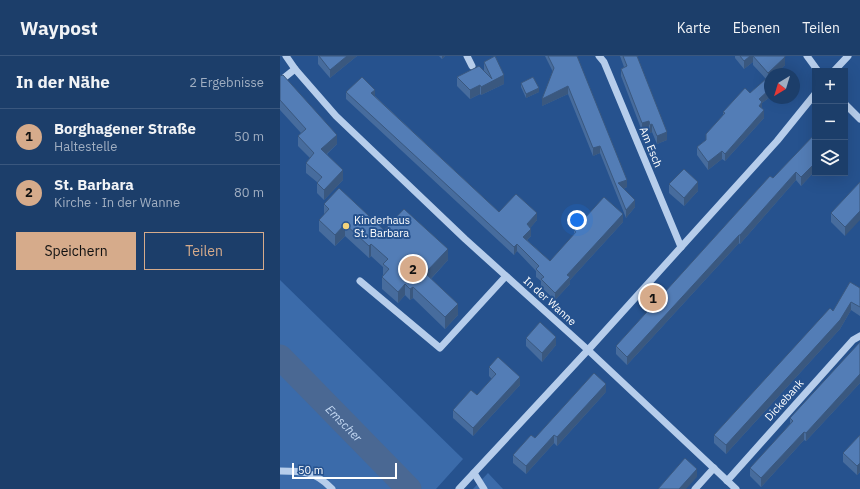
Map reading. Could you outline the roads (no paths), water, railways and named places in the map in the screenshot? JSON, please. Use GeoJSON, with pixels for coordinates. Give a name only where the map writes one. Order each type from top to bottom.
{"type":"FeatureCollection","features":[{"type":"Feature","properties":{"kind":"street","name":"In der Wanne"},"geometry":{"type":"LineString","coordinates":[[286,56],[295,69],[336,116],[465,239],[588,350],[714,468],[733,488]]}},
{"type":"Feature","properties":{"kind":"street"},"geometry":{"type":"LineString","coordinates":[[467,56],[472,66]]}},
{"type":"Feature","properties":{"kind":"street","name":"Am Esch"},"geometry":{"type":"LineString","coordinates":[[599,56],[604,62],[680,247]]}},
{"type":"Feature","properties":{"kind":"street"},"geometry":{"type":"LineString","coordinates":[[807,56],[816,68]]}},
{"type":"Feature","properties":{"kind":"street"},"geometry":{"type":"LineString","coordinates":[[837,68],[848,56]]}},
{"type":"Feature","properties":{"kind":"street"},"geometry":{"type":"LineString","coordinates":[[280,81],[295,69]]}},
{"type":"Feature","properties":{"kind":"street"},"geometry":{"type":"LineString","coordinates":[[459,489],[588,350],[777,141],[812,98]]}},
{"type":"Feature","properties":{"kind":"street"},"geometry":{"type":"LineString","coordinates":[[848,107],[860,120]]}},
{"type":"Feature","properties":{"kind":"street"},"geometry":{"type":"LineString","coordinates":[[360,281],[440,348],[506,276]]}},
{"type":"Feature","properties":{"kind":"street","name":"Dickebank"},"geometry":{"type":"LineString","coordinates":[[726,481],[854,340],[860,336]]}},
{"type":"Feature","properties":{"kind":"street"},"geometry":{"type":"LineString","coordinates":[[695,489],[714,468]]}},
{"type":"Feature","properties":{"kind":"street"},"geometry":{"type":"LineString","coordinates":[[280,471],[301,471],[312,473],[332,489]]}},
{"type":"Feature","properties":{"kind":"street"},"geometry":{"type":"LineString","coordinates":[[474,473],[484,489]]}},
{"type":"Feature","properties":{"kind":"waterway","name":"Emscher"},"geometry":{"type":"LineString","coordinates":[[280,357],[409,489]]}},
{"type":"Feature","properties":{"kind":"place","name":"Kinderhaus St. Barbara"},"geometry":{"type":"Point","coordinates":[346,226]}},
{"type":"Feature","properties":{"kind":"place","name":"St. Barbara"},"geometry":{"type":"Point","coordinates":[413,269]}},
{"type":"Feature","properties":{"kind":"place","name":"Borghagener Straße"},"geometry":{"type":"Point","coordinates":[653,298]}}]}
